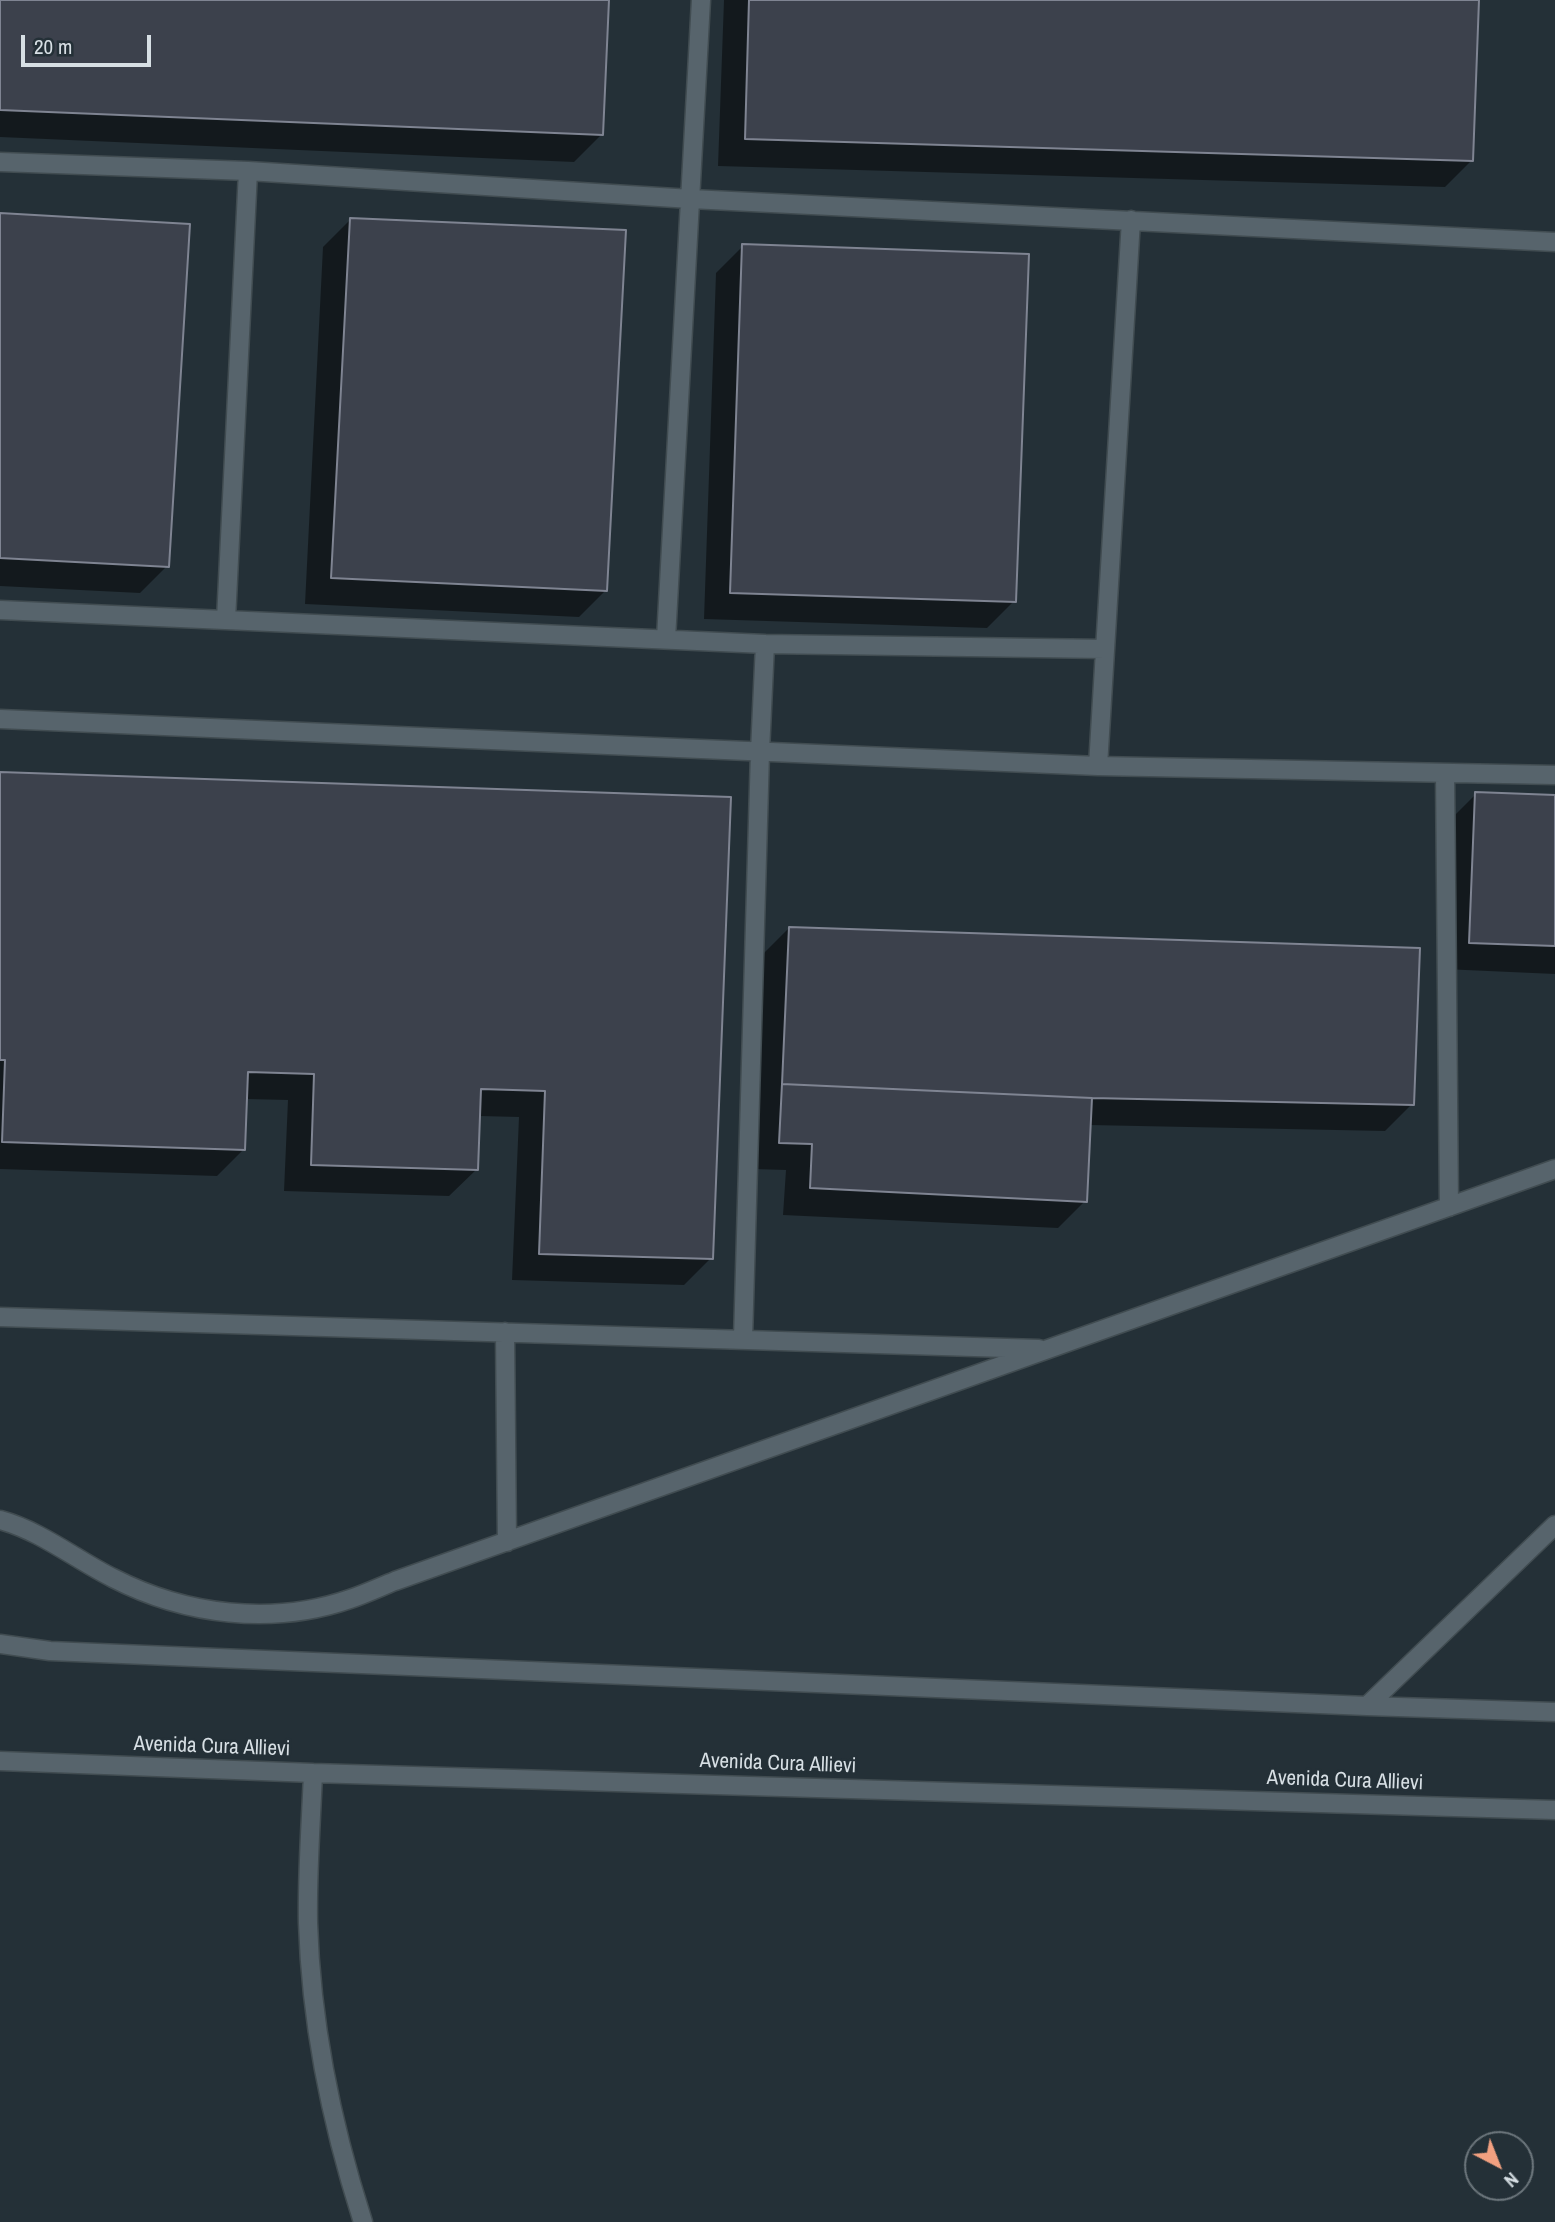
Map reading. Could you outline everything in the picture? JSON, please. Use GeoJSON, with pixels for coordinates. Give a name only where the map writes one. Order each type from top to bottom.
{"type":"FeatureCollection","features":[{"type":"Feature","properties":{"kind":"street"},"geometry":{"type":"LineString","coordinates":[[666,639],[701,0]]}},
{"type":"Feature","properties":{"kind":"street"},"geometry":{"type":"LineString","coordinates":[[0,162],[248,171],[691,199],[1555,242]]}},
{"type":"Feature","properties":{"kind":"street"},"geometry":{"type":"LineString","coordinates":[[226,620],[248,171]]}},
{"type":"Feature","properties":{"kind":"street"},"geometry":{"type":"LineString","coordinates":[[1098,766],[1130,220]]}},
{"type":"Feature","properties":{"kind":"street"},"geometry":{"type":"LineString","coordinates":[[0,610],[765,644],[1105,649]]}},
{"type":"Feature","properties":{"kind":"street"},"geometry":{"type":"LineString","coordinates":[[743,1339],[765,644]]}},
{"type":"Feature","properties":{"kind":"street"},"geometry":{"type":"LineString","coordinates":[[0,719],[1098,766],[1555,775]]}},
{"type":"Feature","properties":{"kind":"street"},"geometry":{"type":"LineString","coordinates":[[1445,773],[1449,1207]]}},
{"type":"Feature","properties":{"kind":"street"},"geometry":{"type":"LineString","coordinates":[[0,1520],[59,1547],[114,1579],[180,1605],[222,1613],[258,1614],[301,1610],[348,1600],[1555,1169]]}},
{"type":"Feature","properties":{"kind":"street"},"geometry":{"type":"LineString","coordinates":[[0,1317],[1050,1349]]}},
{"type":"Feature","properties":{"kind":"street"},"geometry":{"type":"LineString","coordinates":[[505,1332],[507,1542]]}},
{"type":"Feature","properties":{"kind":"street"},"geometry":{"type":"LineString","coordinates":[[1367,1706],[1553,1529]]}},
{"type":"Feature","properties":{"kind":"street"},"geometry":{"type":"LineString","coordinates":[[0,1644],[50,1651],[1555,1712]]}},
{"type":"Feature","properties":{"kind":"street","name":"Avenida Cura Allievi"},"geometry":{"type":"LineString","coordinates":[[0,1761],[313,1773],[1555,1810]]}},
{"type":"Feature","properties":{"kind":"street"},"geometry":{"type":"LineString","coordinates":[[313,1773],[308,1922],[313,1995],[326,2076],[346,2169],[363,2222]]}},
{"type":"Feature","properties":{"kind":"building"},"geometry":{"type":"Polygon","coordinates":[[[0,0],[609,0],[603,135],[0,110],[0,0]]]}},
{"type":"Feature","properties":{"kind":"building"},"geometry":{"type":"Polygon","coordinates":[[[749,0],[1479,0],[1473,161],[745,139],[749,0]]]}},
{"type":"Feature","properties":{"kind":"building"},"geometry":{"type":"Polygon","coordinates":[[[0,213],[190,224],[169,567],[0,558],[0,213]]]}},
{"type":"Feature","properties":{"kind":"building"},"geometry":{"type":"Polygon","coordinates":[[[350,218],[626,230],[607,591],[331,578],[350,218]]]}},
{"type":"Feature","properties":{"kind":"building"},"geometry":{"type":"Polygon","coordinates":[[[742,244],[1029,254],[1016,602],[730,593],[742,244]]]}},
{"type":"Feature","properties":{"kind":"building"},"geometry":{"type":"Polygon","coordinates":[[[0,772],[731,797],[713,1259],[539,1254],[545,1091],[481,1089],[478,1170],[311,1165],[314,1074],[248,1072],[245,1150],[2,1142],[5,1060],[0,1060],[0,772]]]}},
{"type":"Feature","properties":{"kind":"building"},"geometry":{"type":"Polygon","coordinates":[[[1475,792],[1555,795],[1555,946],[1469,943],[1475,792]]]}},
{"type":"Feature","properties":{"kind":"building"},"geometry":{"type":"Polygon","coordinates":[[[789,927],[1420,948],[1414,1105],[1092,1098],[782,1084],[789,927]]]}},
{"type":"Feature","properties":{"kind":"building"},"geometry":{"type":"Polygon","coordinates":[[[782,1084],[1092,1098],[1087,1202],[810,1188],[812,1144],[779,1143],[782,1084]]]}}]}
